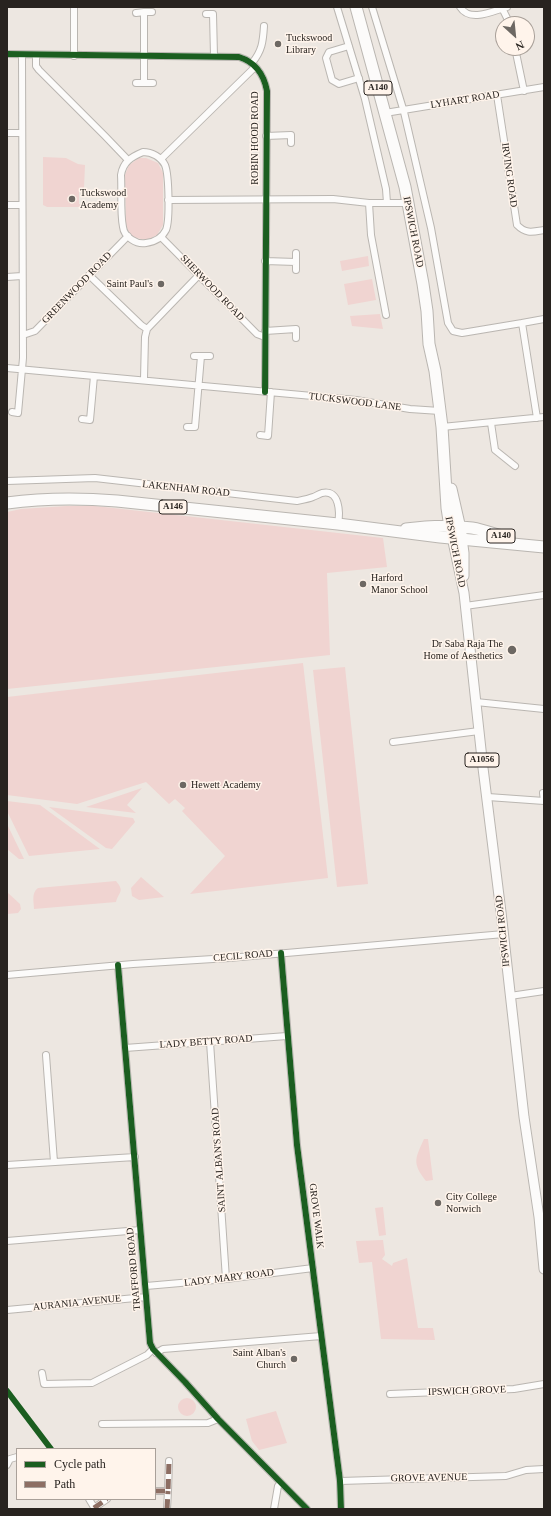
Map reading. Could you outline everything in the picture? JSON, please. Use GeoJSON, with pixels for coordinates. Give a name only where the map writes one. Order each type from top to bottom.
{"type":"FeatureCollection","features":[{"type":"Feature","properties":{"kind":"highway","name":"IPSWICH ROAD"},"geometry":{"type":"LineString","coordinates":[[356,7],[408,203],[423,284],[427,310],[429,344],[440,411],[445,463],[447,508],[456,532]]}},
{"type":"Feature","properties":{"kind":"highway","name":"LAKENHAM ROAD"},"geometry":{"type":"LineString","coordinates":[[7,504],[43,499],[88,499],[387,530],[431,526],[456,532]]}},
{"type":"Feature","properties":{"kind":"highway","name":"A140"},"geometry":{"type":"LineString","coordinates":[[456,532],[472,528],[543,547]]}},
{"type":"Feature","properties":{"kind":"main road","name":"IPSWICH ROAD"},"geometry":{"type":"LineString","coordinates":[[456,532],[504,934],[524,1117],[539,1217],[544,1269]]}},
{"type":"Feature","properties":{"kind":"street"},"geometry":{"type":"LineString","coordinates":[[74,7],[74,56]]}},
{"type":"Feature","properties":{"kind":"street","name":"IPSWICH ROAD"},"geometry":{"type":"LineString","coordinates":[[337,7],[366,99],[385,184],[387,203]]}},
{"type":"Feature","properties":{"kind":"street","name":"IPSWICH ROAD"},"geometry":{"type":"LineString","coordinates":[[372,7],[403,109],[432,234],[448,323],[451,328],[459,333],[544,320]]}},
{"type":"Feature","properties":{"kind":"street"},"geometry":{"type":"LineString","coordinates":[[460,7],[463,12],[469,15],[477,15],[505,8]]}},
{"type":"Feature","properties":{"kind":"street"},"geometry":{"type":"LineString","coordinates":[[144,12],[144,83]]}},
{"type":"Feature","properties":{"kind":"street"},"geometry":{"type":"LineString","coordinates":[[136,13],[152,12]]}},
{"type":"Feature","properties":{"kind":"street"},"geometry":{"type":"LineString","coordinates":[[206,14],[221,14]]}},
{"type":"Feature","properties":{"kind":"street"},"geometry":{"type":"LineString","coordinates":[[214,14],[214,56]]}},
{"type":"Feature","properties":{"kind":"street"},"geometry":{"type":"LineString","coordinates":[[161,159],[254,65],[263,44],[264,26]]}},
{"type":"Feature","properties":{"kind":"street"},"geometry":{"type":"LineString","coordinates":[[349,46],[327,54],[326,58],[332,80],[339,84],[359,78]]}},
{"type":"Feature","properties":{"kind":"street"},"geometry":{"type":"LineString","coordinates":[[7,54],[239,57],[254,65]]}},
{"type":"Feature","properties":{"kind":"street"},"geometry":{"type":"LineString","coordinates":[[18,413],[23,335],[22,55]]}},
{"type":"Feature","properties":{"kind":"street"},"geometry":{"type":"LineString","coordinates":[[36,55],[36,66],[39,70],[128,160]]}},
{"type":"Feature","properties":{"kind":"street"},"geometry":{"type":"LineString","coordinates":[[517,56],[524,91]]}},
{"type":"Feature","properties":{"kind":"street","name":"ROBIN HOOD ROAD"},"geometry":{"type":"LineString","coordinates":[[254,65],[265,81],[267,92],[265,334],[268,392]]}},
{"type":"Feature","properties":{"kind":"street"},"geometry":{"type":"LineString","coordinates":[[22,66],[36,66]]}},
{"type":"Feature","properties":{"kind":"street"},"geometry":{"type":"LineString","coordinates":[[136,83],[153,82]]}},
{"type":"Feature","properties":{"kind":"street","name":"LYHART ROAD"},"geometry":{"type":"LineString","coordinates":[[385,113],[544,87]]}},
{"type":"Feature","properties":{"kind":"street","name":"IRVING ROAD"},"geometry":{"type":"LineString","coordinates":[[497,94],[517,225],[523,231],[531,232],[544,230]]}},
{"type":"Feature","properties":{"kind":"street"},"geometry":{"type":"LineString","coordinates":[[266,136],[291,132],[291,143]]}},
{"type":"Feature","properties":{"kind":"street"},"geometry":{"type":"LineString","coordinates":[[7,133],[22,133]]}},
{"type":"Feature","properties":{"kind":"street"},"geometry":{"type":"LineString","coordinates":[[148,152],[161,159],[165,164],[167,171],[168,221],[166,230],[161,237],[144,244],[136,242],[128,236],[123,228],[122,169],[128,160],[135,155],[148,152]]}},
{"type":"Feature","properties":{"kind":"street"},"geometry":{"type":"LineString","coordinates":[[168,200],[333,199],[369,203],[408,203]]}},
{"type":"Feature","properties":{"kind":"street"},"geometry":{"type":"LineString","coordinates":[[369,203],[371,235],[388,312]]}},
{"type":"Feature","properties":{"kind":"street"},"geometry":{"type":"LineString","coordinates":[[7,205],[22,205]]}},
{"type":"Feature","properties":{"kind":"street","name":"GREENWOOD ROAD"},"geometry":{"type":"LineString","coordinates":[[23,335],[35,331],[128,236]]}},
{"type":"Feature","properties":{"kind":"street","name":"SHERWOOD ROAD"},"geometry":{"type":"LineString","coordinates":[[161,237],[257,334],[265,334]]}},
{"type":"Feature","properties":{"kind":"street"},"geometry":{"type":"LineString","coordinates":[[296,253],[296,270]]}},
{"type":"Feature","properties":{"kind":"street"},"geometry":{"type":"LineString","coordinates":[[265,262],[296,262]]}},
{"type":"Feature","properties":{"kind":"street"},"geometry":{"type":"LineString","coordinates":[[89,275],[147,329]]}},
{"type":"Feature","properties":{"kind":"street"},"geometry":{"type":"LineString","coordinates":[[144,379],[145,337],[147,329],[200,275]]}},
{"type":"Feature","properties":{"kind":"street"},"geometry":{"type":"LineString","coordinates":[[7,276],[22,276]]}},
{"type":"Feature","properties":{"kind":"street"},"geometry":{"type":"LineString","coordinates":[[296,322],[296,338]]}},
{"type":"Feature","properties":{"kind":"street"},"geometry":{"type":"LineString","coordinates":[[522,323],[537,418]]}},
{"type":"Feature","properties":{"kind":"street"},"geometry":{"type":"LineString","coordinates":[[265,334],[296,329]]}},
{"type":"Feature","properties":{"kind":"street"},"geometry":{"type":"LineString","coordinates":[[194,356],[210,356]]}},
{"type":"Feature","properties":{"kind":"street"},"geometry":{"type":"LineString","coordinates":[[195,427],[201,356]]}},
{"type":"Feature","properties":{"kind":"street","name":"TUCKSWOOD LANE"},"geometry":{"type":"LineString","coordinates":[[7,368],[144,379],[356,400],[410,409],[440,411]]}},
{"type":"Feature","properties":{"kind":"street"},"geometry":{"type":"LineString","coordinates":[[90,420],[94,376]]}},
{"type":"Feature","properties":{"kind":"street"},"geometry":{"type":"LineString","coordinates":[[268,392],[268,436]]}},
{"type":"Feature","properties":{"kind":"street"},"geometry":{"type":"LineString","coordinates":[[442,427],[544,417]]}},
{"type":"Feature","properties":{"kind":"street"},"geometry":{"type":"LineString","coordinates":[[82,419],[98,421]]}},
{"type":"Feature","properties":{"kind":"street"},"geometry":{"type":"LineString","coordinates":[[491,423],[495,450],[515,466]]}},
{"type":"Feature","properties":{"kind":"street"},"geometry":{"type":"LineString","coordinates":[[187,427],[202,428]]}},
{"type":"Feature","properties":{"kind":"street"},"geometry":{"type":"LineString","coordinates":[[260,435],[276,437]]}},
{"type":"Feature","properties":{"kind":"street","name":"LAKENHAM ROAD"},"geometry":{"type":"LineString","coordinates":[[7,481],[95,478],[297,501],[314,497],[322,493],[327,493],[333,495],[336,499],[340,512],[338,524]]}},
{"type":"Feature","properties":{"kind":"street"},"geometry":{"type":"LineString","coordinates":[[465,606],[544,595]]}},
{"type":"Feature","properties":{"kind":"street"},"geometry":{"type":"LineString","coordinates":[[476,702],[544,709]]}},
{"type":"Feature","properties":{"kind":"street"},"geometry":{"type":"LineString","coordinates":[[393,742],[479,731]]}},
{"type":"Feature","properties":{"kind":"street"},"geometry":{"type":"LineString","coordinates":[[488,797],[544,802],[543,793]]}},
{"type":"Feature","properties":{"kind":"street","name":"CECIL ROAD"},"geometry":{"type":"LineString","coordinates":[[7,975],[118,965],[229,958],[504,934]]}},
{"type":"Feature","properties":{"kind":"street","name":"GROVE WALK"},"geometry":{"type":"LineString","coordinates":[[281,953],[297,1145],[340,1481]]}},
{"type":"Feature","properties":{"kind":"street","name":"TRAFFORD ROAD"},"geometry":{"type":"LineString","coordinates":[[118,965],[146,1297],[150,1336],[154,1351]]}},
{"type":"Feature","properties":{"kind":"street"},"geometry":{"type":"LineString","coordinates":[[510,996],[544,992]]}},
{"type":"Feature","properties":{"kind":"street","name":"LADY BETTY ROAD"},"geometry":{"type":"LineString","coordinates":[[125,1048],[287,1036]]}},
{"type":"Feature","properties":{"kind":"street","name":"SAINT ALBAN'S ROAD"},"geometry":{"type":"LineString","coordinates":[[210,1042],[226,1279]]}},
{"type":"Feature","properties":{"kind":"street"},"geometry":{"type":"LineString","coordinates":[[46,1055],[54,1162]]}},
{"type":"Feature","properties":{"kind":"street"},"geometry":{"type":"LineString","coordinates":[[7,1165],[135,1157]]}},
{"type":"Feature","properties":{"kind":"street"},"geometry":{"type":"LineString","coordinates":[[7,1240],[140,1230]]}},
{"type":"Feature","properties":{"kind":"street","name":"LADY MARY ROAD"},"geometry":{"type":"LineString","coordinates":[[146,1286],[226,1279],[313,1268]]}},
{"type":"Feature","properties":{"kind":"street","name":"AURANIA AVENUE"},"geometry":{"type":"LineString","coordinates":[[7,1310],[146,1297]]}},
{"type":"Feature","properties":{"kind":"street"},"geometry":{"type":"LineString","coordinates":[[42,1373],[43,1386],[92,1383],[154,1351],[163,1349],[321,1336]]}},
{"type":"Feature","properties":{"kind":"street"},"geometry":{"type":"LineString","coordinates":[[154,1351],[185,1382],[218,1419],[307,1509]]}},
{"type":"Feature","properties":{"kind":"street","name":"IPSWICH GROVE"},"geometry":{"type":"LineString","coordinates":[[390,1394],[488,1391],[514,1389],[544,1384]]}},
{"type":"Feature","properties":{"kind":"street"},"geometry":{"type":"LineString","coordinates":[[102,1424],[208,1423],[218,1419]]}},
{"type":"Feature","properties":{"kind":"street"},"geometry":{"type":"LineString","coordinates":[[7,1465],[10,1459],[16,1457]]}},
{"type":"Feature","properties":{"kind":"street"},"geometry":{"type":"LineString","coordinates":[[167,1509],[169,1461]]}},
{"type":"Feature","properties":{"kind":"street","name":"GROVE AVENUE"},"geometry":{"type":"LineString","coordinates":[[340,1481],[506,1476],[526,1470],[544,1469]]}},
{"type":"Feature","properties":{"kind":"street"},"geometry":{"type":"LineString","coordinates":[[340,1481],[341,1509]]}},
{"type":"Feature","properties":{"kind":"street"},"geometry":{"type":"LineString","coordinates":[[274,1509],[278,1486],[281,1483]]}},
{"type":"Feature","properties":{"kind":"street"},"geometry":{"type":"LineString","coordinates":[[156,1491],[168,1491]]}},
{"type":"Feature","properties":{"kind":"street"},"geometry":{"type":"LineString","coordinates":[[95,1508],[106,1500]]}},
{"type":"Feature","properties":{"kind":"shaded area"},"geometry":{"type":"Polygon","coordinates":[[[43,157],[66,158],[78,164],[85,165],[84,188],[79,188],[79,204],[85,204],[85,207],[47,207],[43,205],[43,157]]]}},
{"type":"Feature","properties":{"kind":"shaded area"},"geometry":{"type":"Polygon","coordinates":[[[139,158],[146,158],[158,163],[163,173],[163,225],[157,235],[147,240],[132,236],[126,227],[125,175],[129,165],[139,158]]]}},
{"type":"Feature","properties":{"kind":"shaded area"},"geometry":{"type":"Polygon","coordinates":[[[368,256],[369,266],[342,271],[340,261],[368,256]]]}},
{"type":"Feature","properties":{"kind":"shaded area"},"geometry":{"type":"Polygon","coordinates":[[[372,279],[376,300],[348,305],[344,284],[372,279]]]}},
{"type":"Feature","properties":{"kind":"shaded area"},"geometry":{"type":"Polygon","coordinates":[[[380,314],[383,329],[352,326],[350,316],[380,314]]]}},
{"type":"Feature","properties":{"kind":"shaded area"},"geometry":{"type":"Polygon","coordinates":[[[95,506],[383,538],[387,567],[327,573],[330,655],[7,689],[7,512],[21,509],[95,506]]]}},
{"type":"Feature","properties":{"kind":"shaded area"},"geometry":{"type":"Polygon","coordinates":[[[303,663],[328,878],[190,894],[225,856],[182,811],[185,808],[175,799],[169,804],[146,782],[77,804],[7,795],[7,697],[303,663]]]}},
{"type":"Feature","properties":{"kind":"shaded area"},"geometry":{"type":"Polygon","coordinates":[[[345,667],[368,884],[337,887],[313,670],[345,667]]]}},
{"type":"Feature","properties":{"kind":"shaded area"},"geometry":{"type":"Polygon","coordinates":[[[142,788],[127,805],[136,813],[86,807],[142,788]]]}},
{"type":"Feature","properties":{"kind":"shaded area"},"geometry":{"type":"Polygon","coordinates":[[[7,801],[40,805],[100,849],[29,856],[7,811],[7,801]]]}},
{"type":"Feature","properties":{"kind":"shaded area"},"geometry":{"type":"Polygon","coordinates":[[[49,807],[133,818],[135,822],[112,849],[106,848],[49,807]]]}},
{"type":"Feature","properties":{"kind":"shaded area"},"geometry":{"type":"Polygon","coordinates":[[[7,824],[24,859],[19,859],[7,849],[7,824]]]}},
{"type":"Feature","properties":{"kind":"shaded area"},"geometry":{"type":"Polygon","coordinates":[[[141,877],[164,897],[139,900],[132,896],[131,888],[141,877]]]}},
{"type":"Feature","properties":{"kind":"shaded area"},"geometry":{"type":"Polygon","coordinates":[[[116,881],[121,890],[116,902],[34,909],[34,892],[38,888],[116,881]]]}},
{"type":"Feature","properties":{"kind":"shaded area"},"geometry":{"type":"Polygon","coordinates":[[[7,892],[20,904],[21,909],[18,913],[7,914],[7,892]]]}},
{"type":"Feature","properties":{"kind":"shaded area"},"geometry":{"type":"Polygon","coordinates":[[[424,1139],[428,1139],[433,1180],[426,1181],[419,1170],[416,1161],[424,1139]]]}},
{"type":"Feature","properties":{"kind":"shaded area"},"geometry":{"type":"Polygon","coordinates":[[[383,1207],[386,1235],[379,1236],[375,1208],[383,1207]]]}},
{"type":"Feature","properties":{"kind":"shaded area"},"geometry":{"type":"Polygon","coordinates":[[[383,1240],[385,1255],[382,1259],[392,1266],[393,1263],[407,1258],[418,1328],[433,1328],[435,1340],[381,1339],[372,1262],[359,1263],[356,1241],[383,1240]]]}},
{"type":"Feature","properties":{"kind":"shaded area"},"geometry":{"type":"Polygon","coordinates":[[[183,1398],[191,1398],[196,1403],[194,1414],[191,1416],[183,1416],[178,1411],[178,1403],[183,1398]]]}},
{"type":"Feature","properties":{"kind":"shaded area"},"geometry":{"type":"Polygon","coordinates":[[[276,1411],[287,1443],[259,1450],[252,1441],[246,1419],[276,1411]]]}},
{"type":"Feature","properties":{"kind":"marked path"},"geometry":{"type":"LineString","coordinates":[[156,1491],[168,1491],[169,1461]]}},
{"type":"Feature","properties":{"kind":"marked path"},"geometry":{"type":"LineString","coordinates":[[167,1509],[168,1491]]}},
{"type":"Feature","properties":{"kind":"marked path"},"geometry":{"type":"LineString","coordinates":[[94,1508],[106,1500]]}},
{"type":"Feature","properties":{"kind":"cycle path"},"geometry":{"type":"LineString","coordinates":[[7,54],[239,57],[250,62],[258,70],[264,80],[267,91],[265,392]]}},
{"type":"Feature","properties":{"kind":"cycle path"},"geometry":{"type":"LineString","coordinates":[[281,953],[297,1145],[340,1481],[341,1509]]}},
{"type":"Feature","properties":{"kind":"cycle path"},"geometry":{"type":"LineString","coordinates":[[118,965],[150,1343],[153,1349],[218,1419],[307,1509]]}},
{"type":"Feature","properties":{"kind":"cycle path"},"geometry":{"type":"LineString","coordinates":[[7,1391],[50,1448]]}},
{"type":"Feature","properties":{"kind":"place","name":"Tuckswood Library"},"geometry":{"type":"Point","coordinates":[278,44]}},
{"type":"Feature","properties":{"kind":"place","name":"Tuckswood Academy"},"geometry":{"type":"Point","coordinates":[72,199]}},
{"type":"Feature","properties":{"kind":"place","name":"Saint Paul's"},"geometry":{"type":"Point","coordinates":[161,284]}},
{"type":"Feature","properties":{"kind":"place","name":"Harford Manor School"},"geometry":{"type":"Point","coordinates":[363,584]}},
{"type":"Feature","properties":{"kind":"place","name":"Dr Saba Raja The Home of Aesthetics"},"geometry":{"type":"Point","coordinates":[512,650]}},
{"type":"Feature","properties":{"kind":"place","name":"Hewett Academy"},"geometry":{"type":"Point","coordinates":[183,785]}},
{"type":"Feature","properties":{"kind":"place","name":"City College Norwich"},"geometry":{"type":"Point","coordinates":[438,1203]}},
{"type":"Feature","properties":{"kind":"place","name":"Saint Alban's Church"},"geometry":{"type":"Point","coordinates":[294,1359]}}]}
